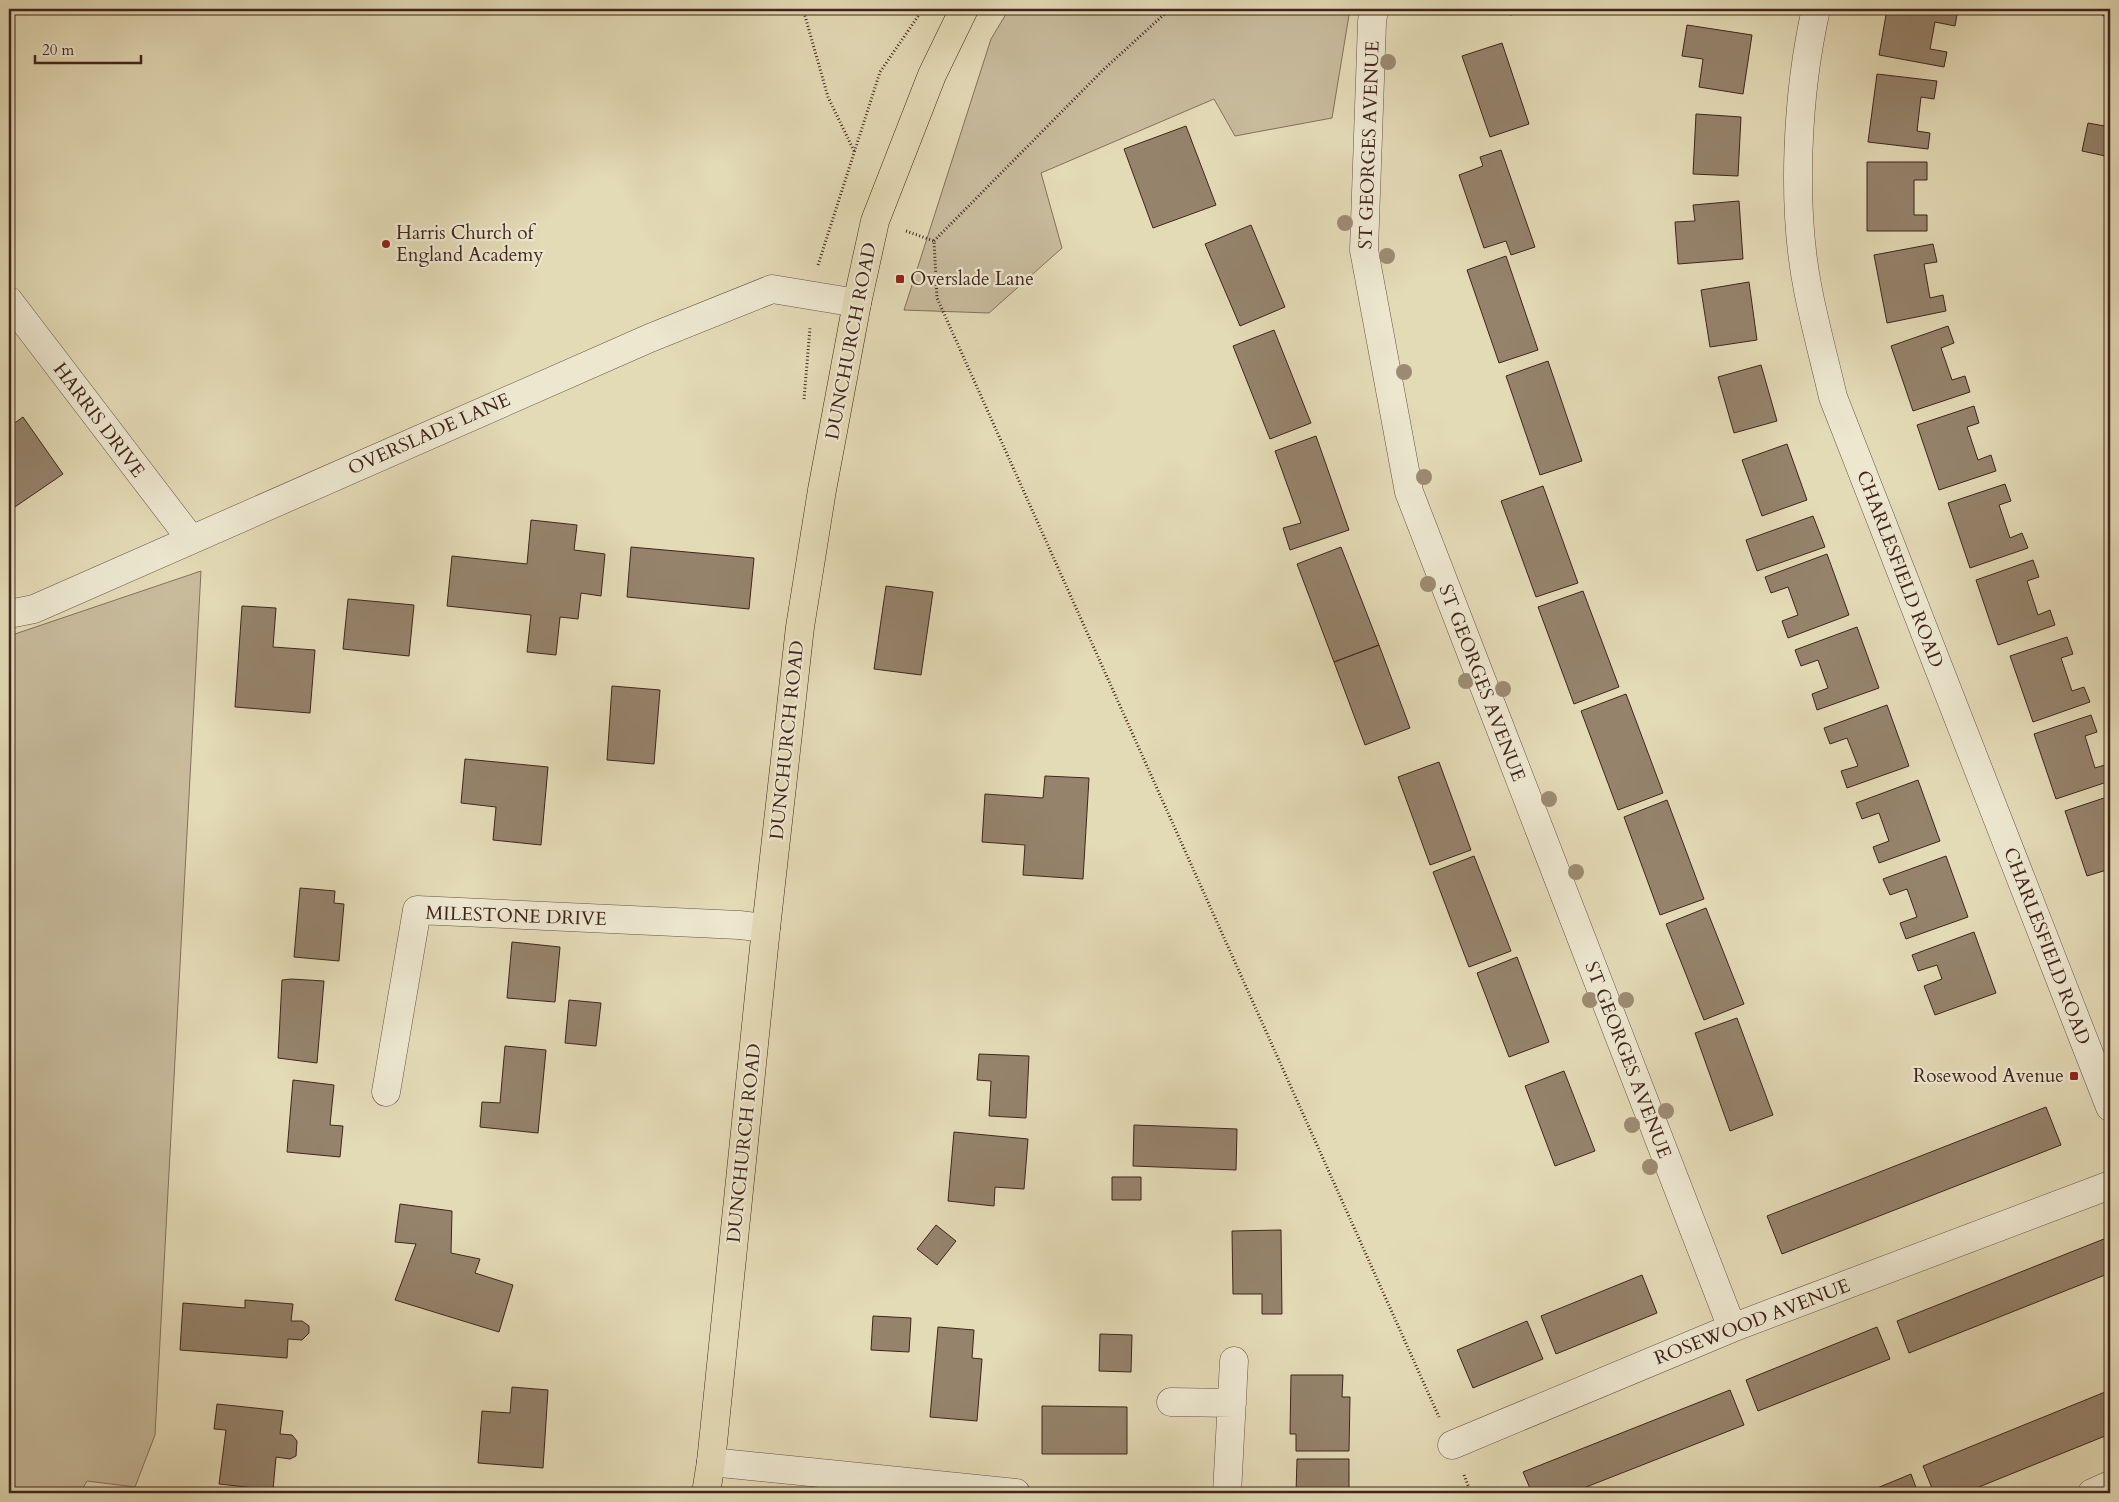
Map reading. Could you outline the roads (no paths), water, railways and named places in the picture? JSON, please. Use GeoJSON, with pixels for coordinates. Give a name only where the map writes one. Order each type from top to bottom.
{"type":"FeatureCollection","features":[{"type":"Feature","properties":{"kind":"highway","name":"DUNCHURCH ROAD"},"geometry":{"type":"LineString","coordinates":[[706,1493],[711,1462],[766,928],[800,628],[822,490],[857,302],[875,221],[932,75],[964,9]]}},
{"type":"Feature","properties":{"kind":"street","name":"ST GEORGES AVENUE"},"geometry":{"type":"LineString","coordinates":[[1374,9],[1364,250],[1409,492],[1732,1328]]}},
{"type":"Feature","properties":{"kind":"street","name":"CHARLESFIELD ROAD"},"geometry":{"type":"LineString","coordinates":[[1816,9],[1800,111],[1798,207],[1807,288],[1833,398],[2110,1107]]}},
{"type":"Feature","properties":{"kind":"street","name":"OVERSLADE LANE"},"geometry":{"type":"LineString","coordinates":[[9,614],[34,609],[190,538],[650,338],[772,289],[857,302]]}},
{"type":"Feature","properties":{"kind":"street","name":"HARRIS DRIVE"},"geometry":{"type":"LineString","coordinates":[[9,301],[190,538]]}},
{"type":"Feature","properties":{"kind":"street","name":"MILESTONE DRIVE"},"geometry":{"type":"LineString","coordinates":[[386,1092],[417,910],[739,925],[766,928]]}},
{"type":"Feature","properties":{"kind":"street","name":"ROSEWOOD AVENUE"},"geometry":{"type":"LineString","coordinates":[[1452,1445],[1732,1328],[2110,1185]]}},
{"type":"Feature","properties":{"kind":"street"},"geometry":{"type":"LineString","coordinates":[[1227,1493],[1234,1361]]}},
{"type":"Feature","properties":{"kind":"street"},"geometry":{"type":"LineString","coordinates":[[1171,1402],[1232,1402]]}},
{"type":"Feature","properties":{"kind":"street"},"geometry":{"type":"LineString","coordinates":[[711,1462],[1016,1493]]}},
{"type":"Feature","properties":{"kind":"street"},"geometry":{"type":"LineString","coordinates":[[2092,1493],[2110,1485]]}},
{"type":"Feature","properties":{"kind":"place","name":"Harris Church of England Academy"},"geometry":{"type":"Point","coordinates":[386,244]}},
{"type":"Feature","properties":{"kind":"place","name":"Overslade Lane"},"geometry":{"type":"Point","coordinates":[900,279]}},
{"type":"Feature","properties":{"kind":"place","name":"Rosewood Avenue"},"geometry":{"type":"Point","coordinates":[2074,1076]}}]}
